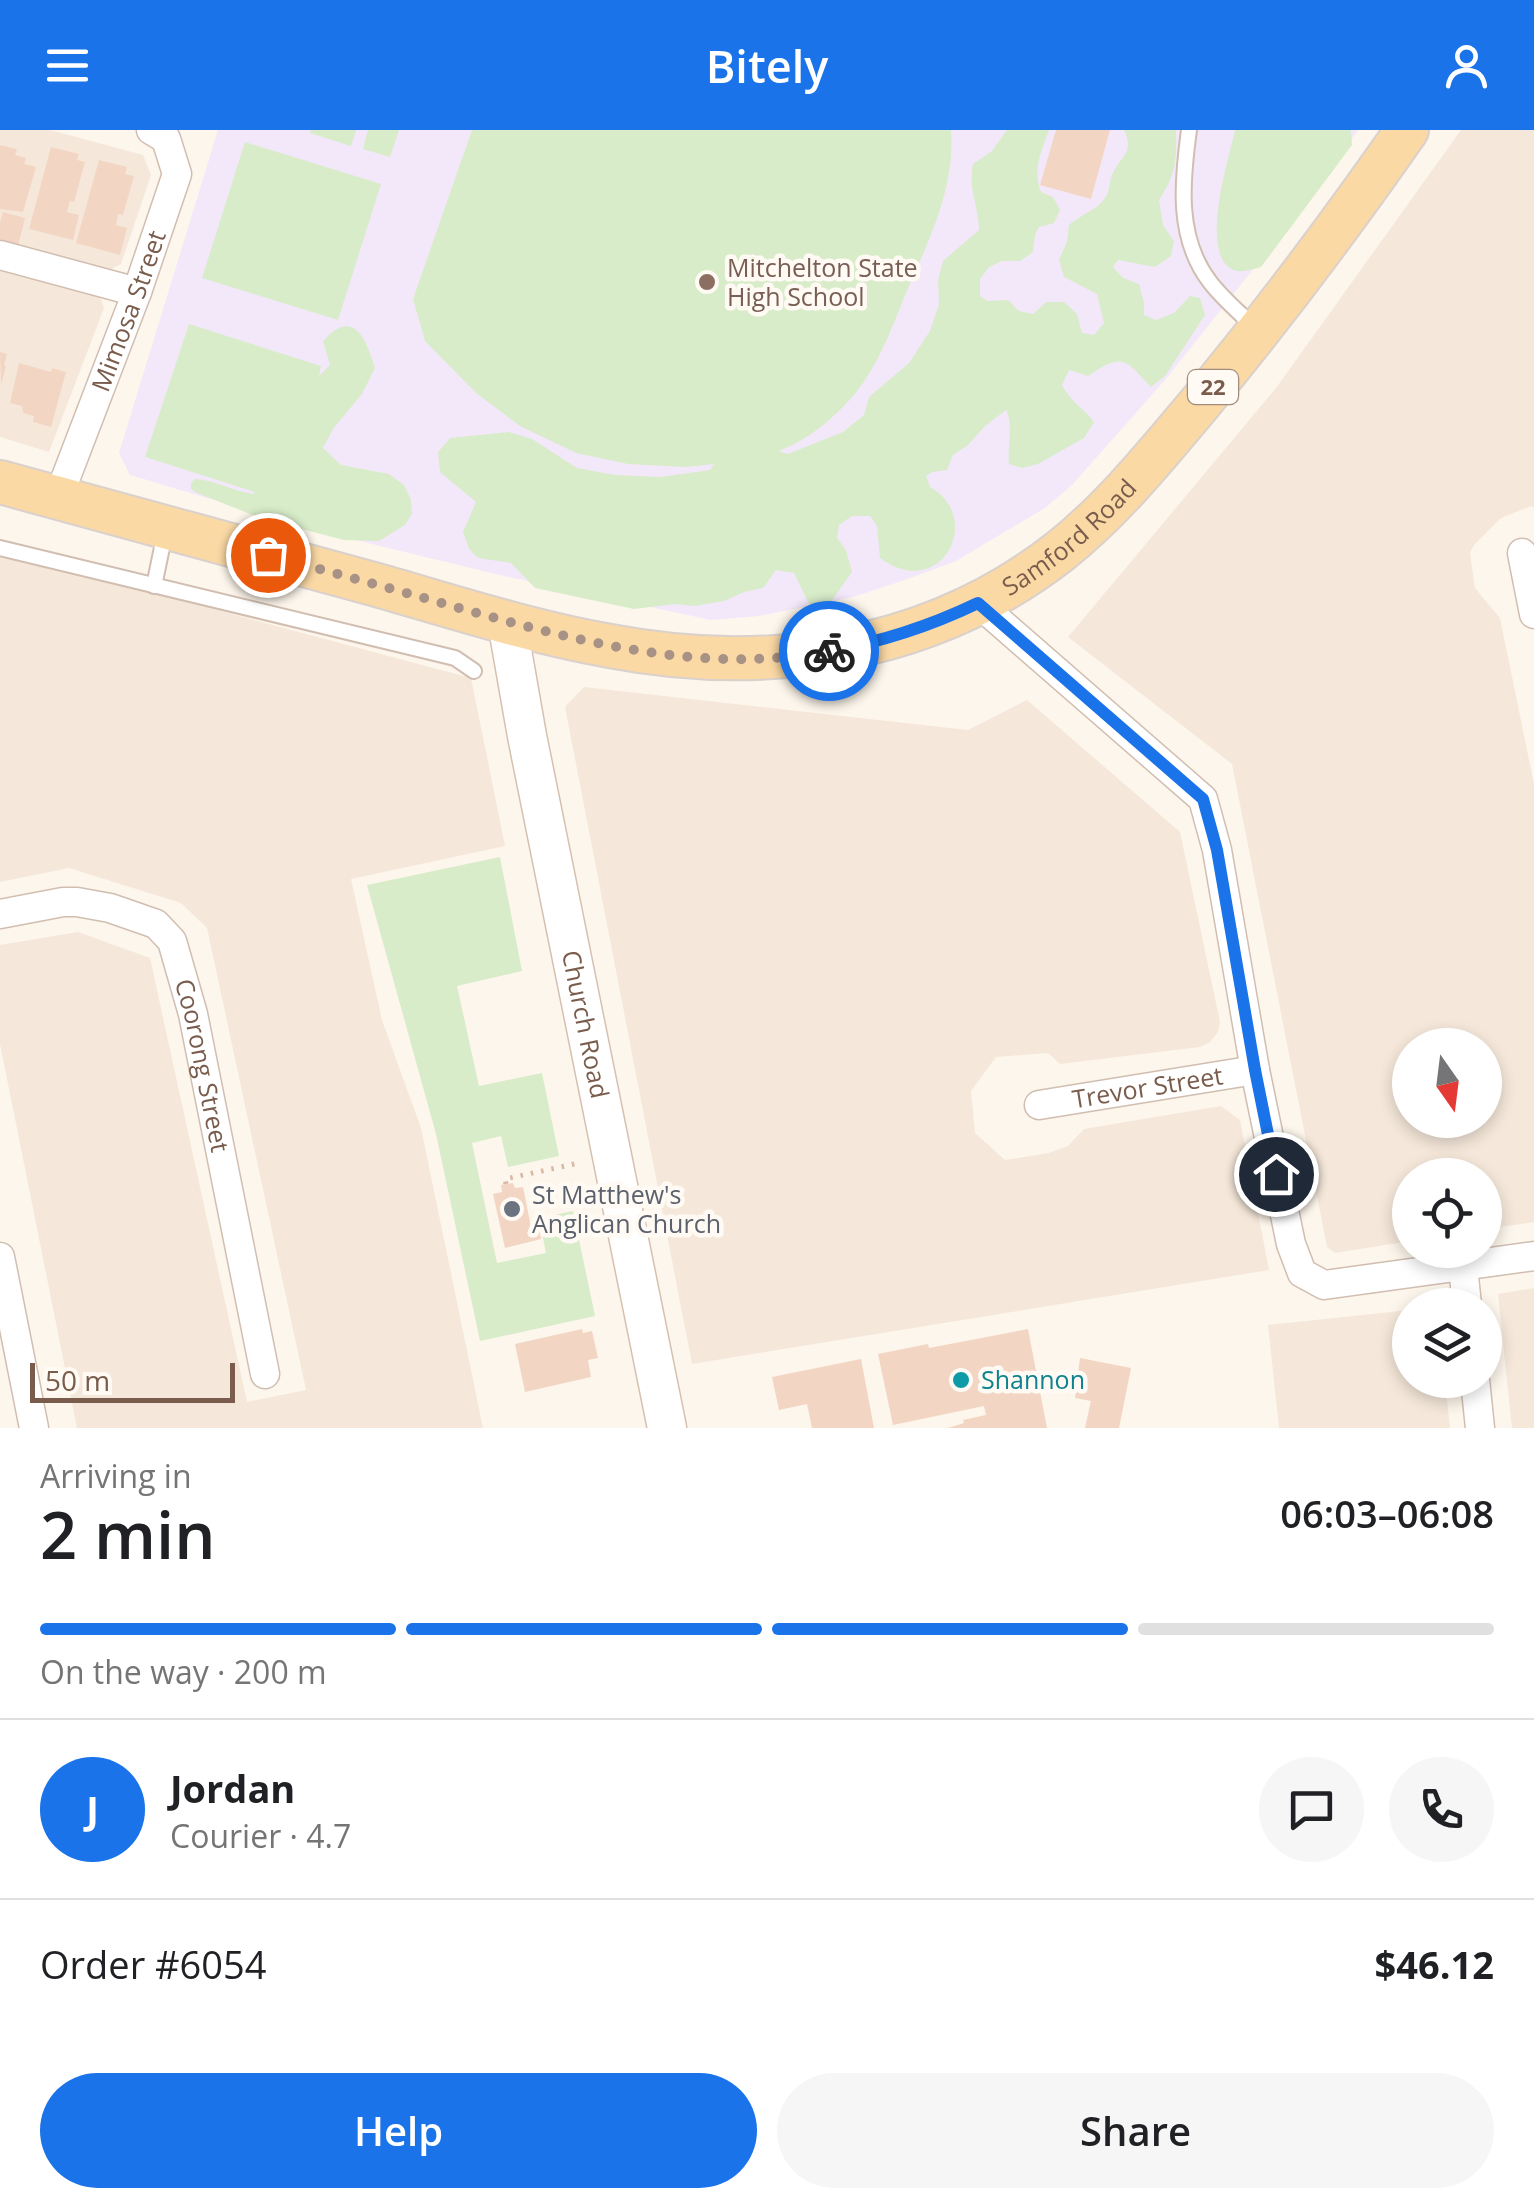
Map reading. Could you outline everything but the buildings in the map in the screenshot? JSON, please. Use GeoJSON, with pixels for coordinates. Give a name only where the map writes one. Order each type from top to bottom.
{"type":"FeatureCollection","features":[{"type":"Feature","properties":{"kind":"main road","name":"Samford Road"},"geometry":{"type":"LineString","coordinates":[[0,482],[607,646],[754,660],[822,653],[874,642],[926,626],[978,603],[1028,574],[1081,533],[1161,449],[1258,331],[1336,231],[1407,130]]}},
{"type":"Feature","properties":{"kind":"street","name":"Mimosa Street"},"geometry":{"type":"LineString","coordinates":[[58,498],[138,292],[177,174],[166,139],[151,130]]}},
{"type":"Feature","properties":{"kind":"street"},"geometry":{"type":"LineString","coordinates":[[0,256],[138,292]]}},
{"type":"Feature","properties":{"kind":"street"},"geometry":{"type":"LineString","coordinates":[[1522,553],[1534,614]]}},
{"type":"Feature","properties":{"kind":"street"},"geometry":{"type":"LineString","coordinates":[[978,603],[1203,799],[1217,850],[1290,1244],[1302,1273],[1324,1286],[1456,1268]]}},
{"type":"Feature","properties":{"kind":"street","name":"Church Road"},"geometry":{"type":"LineString","coordinates":[[507,622],[667,1428]]}},
{"type":"Feature","properties":{"kind":"street","name":"Coorong Street"},"geometry":{"type":"LineString","coordinates":[[0,914],[78,902],[156,924],[172,941],[193,1014],[266,1374]]}},
{"type":"Feature","properties":{"kind":"street","name":"Trevor Street"},"geometry":{"type":"LineString","coordinates":[[1039,1106],[1255,1070]]}},
{"type":"Feature","properties":{"kind":"street"},"geometry":{"type":"LineString","coordinates":[[1502,1261],[1534,1256]]}},
{"type":"Feature","properties":{"kind":"street"},"geometry":{"type":"LineString","coordinates":[[0,1257],[34,1428]]}},
{"type":"Feature","properties":{"kind":"street"},"geometry":{"type":"LineString","coordinates":[[1477,1398],[1480,1428]]}},
{"type":"Feature","properties":{"kind":"lane"},"geometry":{"type":"LineString","coordinates":[[1189,130],[1183,174],[1184,218],[1193,250],[1207,278],[1258,331]]}},
{"type":"Feature","properties":{"kind":"lane"},"geometry":{"type":"LineString","coordinates":[[154,586],[166,527]]}},
{"type":"Feature","properties":{"kind":"lane"},"geometry":{"type":"LineString","coordinates":[[0,548],[455,658],[474,671]]}},
{"type":"Feature","properties":{"kind":"path"},"geometry":{"type":"LineString","coordinates":[[506,1184],[505,1179],[579,1162]]}},
{"type":"Feature","properties":{"kind":"shaded area"},"geometry":{"type":"Polygon","coordinates":[[[0,130],[50,130],[143,155],[151,175],[121,264],[105,272],[0,243],[0,130]]]}},
{"type":"Feature","properties":{"kind":"shaded area","name":"Mitchelton State High School"},"geometry":{"type":"Polygon","coordinates":[[[218,130],[1358,130],[1321,184],[1165,380],[1072,485],[1045,508],[956,561],[905,580],[853,597],[759,616],[711,620],[495,574],[315,530],[130,475],[119,453],[218,130]]]}},
{"type":"Feature","properties":{"kind":"shaded area"},"geometry":{"type":"Polygon","coordinates":[[[1461,130],[1534,130],[1534,508],[1501,518],[1470,553],[1475,588],[1500,618],[1534,784],[1534,1222],[1502,1227],[1502,1158],[1392,1158],[1392,1244],[1335,1253],[1327,1247],[1232,764],[1068,637],[1276,388],[1461,130]]]}},
{"type":"Feature","properties":{"kind":"shaded area"},"geometry":{"type":"Polygon","coordinates":[[[0,269],[100,296],[104,308],[49,452],[0,437],[0,269]]]}},
{"type":"Feature","properties":{"kind":"shaded area"},"geometry":{"type":"Polygon","coordinates":[[[0,552],[471,678],[505,846],[351,879],[382,1020],[421,1128],[483,1428],[77,1428],[0,1044],[0,945],[78,932],[150,958],[247,1402],[306,1390],[207,928],[181,903],[69,868],[0,882],[0,552]]]}},
{"type":"Feature","properties":{"kind":"shaded area"},"geometry":{"type":"Polygon","coordinates":[[[584,687],[968,730],[1027,700],[1180,832],[1220,1022],[1210,1042],[1200,1047],[1060,1064],[1048,1053],[996,1057],[971,1091],[975,1133],[1005,1160],[1068,1146],[1084,1129],[1221,1106],[1240,1120],[1269,1270],[692,1364],[565,707],[584,687]]]}},
{"type":"Feature","properties":{"kind":"shaded area"},"geometry":{"type":"Polygon","coordinates":[[[1534,1288],[1534,1428],[1512,1428],[1502,1293],[1534,1288]]]}},
{"type":"Feature","properties":{"kind":"shaded area"},"geometry":{"type":"Polygon","coordinates":[[[1392,1312],[1392,1398],[1447,1398],[1450,1428],[1279,1428],[1268,1325],[1392,1312]]]}},
{"type":"Feature","properties":{"kind":"green space"},"geometry":{"type":"Polygon","coordinates":[[[356,130],[351,146],[310,133],[356,130]]]}},
{"type":"Feature","properties":{"kind":"green space"},"geometry":{"type":"Polygon","coordinates":[[[368,130],[399,130],[390,157],[363,149],[368,130]]]}},
{"type":"Feature","properties":{"kind":"green space"},"geometry":{"type":"Polygon","coordinates":[[[472,130],[951,130],[949,171],[940,210],[878,357],[863,384],[837,413],[810,435],[779,451],[788,454],[843,432],[864,415],[869,397],[909,363],[930,331],[939,304],[938,280],[943,261],[979,230],[973,164],[992,151],[1007,130],[1049,130],[1039,160],[1038,184],[1041,192],[1053,197],[1060,210],[1054,223],[1039,227],[1033,252],[1020,261],[1002,261],[989,267],[980,279],[980,296],[987,301],[1008,300],[1019,311],[1033,314],[1046,302],[1064,302],[1077,314],[1082,333],[1094,335],[1104,323],[1097,294],[1064,277],[1059,260],[1069,225],[1105,198],[1127,149],[1124,130],[1176,130],[1174,166],[1159,200],[1163,225],[1174,241],[1171,256],[1155,267],[1118,260],[1113,267],[1123,278],[1139,284],[1144,315],[1156,320],[1174,313],[1190,296],[1200,298],[1205,315],[1165,376],[1151,387],[1123,362],[1109,364],[1088,376],[1069,370],[1062,385],[1094,422],[1084,438],[1038,464],[1022,468],[1009,464],[1010,422],[1006,410],[953,455],[947,470],[926,476],[930,487],[946,501],[954,518],[954,535],[948,551],[937,563],[921,570],[902,569],[880,558],[877,526],[870,516],[852,516],[839,525],[837,538],[846,550],[852,572],[828,606],[815,609],[794,573],[776,570],[763,588],[695,606],[634,609],[535,588],[511,563],[478,558],[469,549],[463,532],[476,502],[440,472],[438,452],[450,438],[509,432],[532,439],[577,468],[615,475],[660,477],[710,470],[714,464],[628,464],[576,453],[520,426],[476,393],[425,341],[413,299],[472,130]]]}},
{"type":"Feature","properties":{"kind":"green space"},"geometry":{"type":"Polygon","coordinates":[[[1235,130],[1351,130],[1352,145],[1261,267],[1243,271],[1225,263],[1217,229],[1222,184],[1235,130]]]}},
{"type":"Feature","properties":{"kind":"green space"},"geometry":{"type":"Polygon","coordinates":[[[245,142],[381,184],[338,320],[202,278],[245,142]]]}},
{"type":"Feature","properties":{"kind":"green space"},"geometry":{"type":"Polygon","coordinates":[[[189,324],[321,366],[319,376],[330,365],[323,341],[343,327],[357,330],[375,368],[362,394],[333,429],[323,448],[341,465],[389,474],[404,485],[412,514],[405,525],[379,541],[344,540],[263,519],[197,493],[191,489],[191,483],[195,479],[255,492],[145,457],[189,324]]]}},
{"type":"Feature","properties":{"kind":"green space"},"geometry":{"type":"Polygon","coordinates":[[[500,857],[522,971],[457,986],[479,1086],[542,1073],[559,1156],[508,1167],[501,1136],[472,1143],[497,1263],[546,1253],[539,1218],[573,1211],[595,1316],[480,1341],[436,1134],[367,885],[500,857]]]}},
{"type":"Feature","properties":{"kind":"way so far"},"geometry":{"type":"LineString","coordinates":[[268,555],[607,646],[754,660],[829,651]]}},
{"type":"Feature","properties":{"kind":"place","name":"Mitchelton State High School"},"geometry":{"type":"Point","coordinates":[707,282]}},
{"type":"Feature","properties":{"kind":"place","name":"St Matthew's Anglican Church"},"geometry":{"type":"Point","coordinates":[512,1209]}},
{"type":"Feature","properties":{"kind":"place","name":"Shannon"},"geometry":{"type":"Point","coordinates":[961,1380]}},
{"type":"Feature","properties":{"kind":"route"},"geometry":{"type":"LineString","coordinates":[[829,651],[915,630],[978,603],[1203,799],[1217,850],[1276,1174]]}}]}
